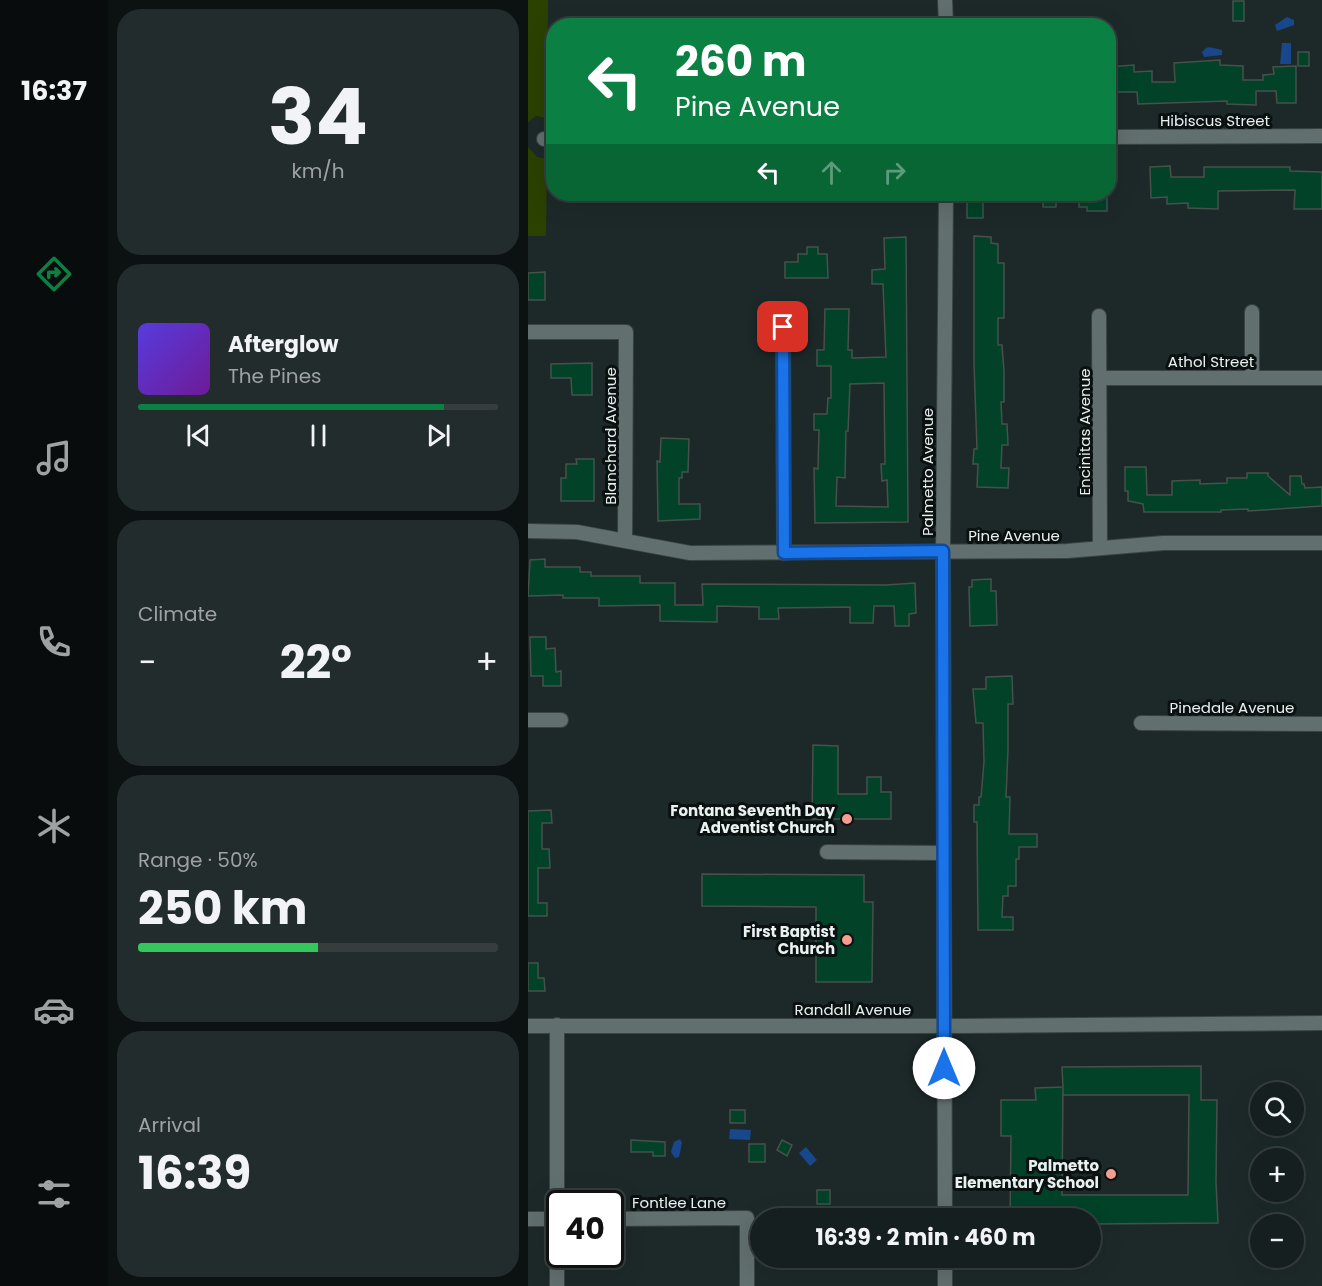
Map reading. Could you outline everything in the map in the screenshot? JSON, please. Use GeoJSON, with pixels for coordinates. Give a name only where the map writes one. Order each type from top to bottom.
{"type":"FeatureCollection","features":[{"type":"Feature","properties":{"kind":"street"},"geometry":{"type":"LineString","coordinates":[[945,0],[946,18]]}},
{"type":"Feature","properties":{"kind":"street","name":"Hibiscus Street"},"geometry":{"type":"LineString","coordinates":[[1116,137],[1322,136]]}},
{"type":"Feature","properties":{"kind":"street","name":"Palmetto Avenue"},"geometry":{"type":"LineString","coordinates":[[945,1208],[943,551],[946,201]]}},
{"type":"Feature","properties":{"kind":"street"},"geometry":{"type":"LineString","coordinates":[[1252,312],[1252,377]]}},
{"type":"Feature","properties":{"kind":"street","name":"Encinitas Avenue"},"geometry":{"type":"LineString","coordinates":[[1099,316],[1100,548]]}},
{"type":"Feature","properties":{"kind":"street"},"geometry":{"type":"LineString","coordinates":[[783,327],[784,553]]}},
{"type":"Feature","properties":{"kind":"street","name":"Blanchard Avenue"},"geometry":{"type":"LineString","coordinates":[[528,332],[626,332],[625,540]]}},
{"type":"Feature","properties":{"kind":"street","name":"Athol Street"},"geometry":{"type":"LineString","coordinates":[[1101,378],[1322,378]]}},
{"type":"Feature","properties":{"kind":"street","name":"Pine Avenue"},"geometry":{"type":"LineString","coordinates":[[528,531],[577,532],[690,553],[1067,551],[1162,543],[1322,543]]}},
{"type":"Feature","properties":{"kind":"street"},"geometry":{"type":"LineString","coordinates":[[528,720],[561,720]]}},
{"type":"Feature","properties":{"kind":"street","name":"Pinedale Avenue"},"geometry":{"type":"LineString","coordinates":[[1141,723],[1322,724]]}},
{"type":"Feature","properties":{"kind":"street"},"geometry":{"type":"LineString","coordinates":[[827,852],[944,853]]}},
{"type":"Feature","properties":{"kind":"street","name":"Randall Avenue"},"geometry":{"type":"LineString","coordinates":[[528,1026],[1322,1023]]}},
{"type":"Feature","properties":{"kind":"street"},"geometry":{"type":"LineString","coordinates":[[557,1025],[558,1190]]}},
{"type":"Feature","properties":{"kind":"street","name":"Fontlee Lane"},"geometry":{"type":"LineString","coordinates":[[624,1219],[747,1218],[747,1286]]}},
{"type":"Feature","properties":{"kind":"street"},"geometry":{"type":"LineString","coordinates":[[528,1219],[546,1219]]}},
{"type":"Feature","properties":{"kind":"street"},"geometry":{"type":"LineString","coordinates":[[557,1268],[557,1286]]}},
{"type":"Feature","properties":{"kind":"street"},"geometry":{"type":"LineString","coordinates":[[945,1268],[945,1286]]}},
{"type":"Feature","properties":{"kind":"green space"},"geometry":{"type":"Polygon","coordinates":[[[528,0],[548,0],[546,118],[536,116],[528,122],[528,0]]]}},
{"type":"Feature","properties":{"kind":"green space"},"geometry":{"type":"Polygon","coordinates":[[[528,147],[537,157],[546,159],[546,201],[546,236],[528,236],[528,147]]]}},
{"type":"Feature","properties":{"kind":"water"},"geometry":{"type":"Polygon","coordinates":[[[1287,17],[1294,20],[1294,25],[1277,31],[1275,25],[1287,17]]]}},
{"type":"Feature","properties":{"kind":"water"},"geometry":{"type":"Polygon","coordinates":[[[1282,43],[1291,43],[1291,64],[1280,64],[1282,43]]]}},
{"type":"Feature","properties":{"kind":"water"},"geometry":{"type":"Polygon","coordinates":[[[1209,47],[1222,50],[1222,55],[1204,57],[1202,52],[1209,47]]]}},
{"type":"Feature","properties":{"kind":"water"},"geometry":{"type":"Polygon","coordinates":[[[730,1129],[751,1130],[750,1140],[729,1139],[730,1129]]]}},
{"type":"Feature","properties":{"kind":"water"},"geometry":{"type":"Polygon","coordinates":[[[680,1139],[682,1143],[679,1157],[675,1158],[671,1152],[674,1142],[680,1139]]]}},
{"type":"Feature","properties":{"kind":"water"},"geometry":{"type":"Polygon","coordinates":[[[806,1147],[817,1160],[810,1166],[799,1153],[806,1147]]]}},
{"type":"Feature","properties":{"kind":"building"},"geometry":{"type":"Polygon","coordinates":[[[1233,1],[1244,1],[1244,21],[1233,21],[1233,1]]]}},
{"type":"Feature","properties":{"kind":"building"},"geometry":{"type":"Polygon","coordinates":[[[1298,52],[1309,52],[1309,66],[1298,66],[1298,52]]]}},
{"type":"Feature","properties":{"kind":"building"},"geometry":{"type":"Polygon","coordinates":[[[1220,60],[1220,65],[1243,66],[1243,80],[1263,80],[1263,75],[1274,74],[1273,67],[1296,66],[1296,103],[1277,103],[1276,91],[1256,91],[1256,105],[1227,104],[1227,101],[1138,104],[1137,92],[1116,92],[1116,66],[1134,65],[1134,72],[1152,71],[1152,82],[1175,82],[1174,63],[1220,60]]]}},
{"type":"Feature","properties":{"kind":"building"},"geometry":{"type":"Polygon","coordinates":[[[1170,166],[1171,177],[1204,177],[1204,167],[1290,167],[1290,171],[1322,172],[1322,209],[1294,209],[1295,190],[1218,191],[1218,209],[1188,208],[1188,203],[1167,204],[1167,197],[1151,198],[1150,167],[1170,166]]]}},
{"type":"Feature","properties":{"kind":"building"},"geometry":{"type":"Polygon","coordinates":[[[967,201],[983,201],[983,218],[967,218],[967,201]]]}},
{"type":"Feature","properties":{"kind":"building"},"geometry":{"type":"Polygon","coordinates":[[[1043,201],[1056,201],[1056,207],[1043,207],[1043,201]]]}},
{"type":"Feature","properties":{"kind":"building"},"geometry":{"type":"Polygon","coordinates":[[[1079,201],[1107,201],[1107,211],[1087,211],[1087,207],[1079,207],[1079,201]]]}},
{"type":"Feature","properties":{"kind":"building"},"geometry":{"type":"Polygon","coordinates":[[[974,236],[991,237],[991,243],[998,244],[998,263],[1004,263],[1004,318],[998,318],[998,345],[1002,345],[1004,402],[1001,402],[1002,424],[1007,424],[1008,445],[1002,445],[1001,468],[1009,468],[1008,488],[977,487],[978,464],[973,464],[974,449],[977,449],[974,364],[974,236]]]}},
{"type":"Feature","properties":{"kind":"building"},"geometry":{"type":"Polygon","coordinates":[[[906,237],[908,522],[815,523],[814,468],[818,469],[819,430],[814,430],[814,414],[827,414],[828,398],[831,398],[831,366],[817,366],[817,350],[824,350],[825,309],[849,309],[848,350],[852,350],[852,358],[886,357],[883,284],[872,284],[872,270],[885,269],[884,238],[906,237]],[[884,383],[850,384],[845,478],[837,477],[836,506],[888,507],[887,480],[882,481],[881,464],[885,464],[884,383]]]}},
{"type":"Feature","properties":{"kind":"building"},"geometry":{"type":"Polygon","coordinates":[[[807,247],[818,247],[818,254],[827,254],[828,278],[785,278],[785,262],[798,262],[798,254],[807,254],[807,247]]]}},
{"type":"Feature","properties":{"kind":"building"},"geometry":{"type":"Polygon","coordinates":[[[545,272],[545,300],[528,300],[528,273],[545,272]]]}},
{"type":"Feature","properties":{"kind":"building"},"geometry":{"type":"Polygon","coordinates":[[[592,363],[592,395],[572,395],[571,378],[551,378],[551,364],[592,363]]]}},
{"type":"Feature","properties":{"kind":"building"},"geometry":{"type":"Polygon","coordinates":[[[661,438],[689,439],[688,472],[682,472],[682,478],[679,478],[679,504],[700,504],[700,519],[658,521],[657,461],[660,462],[661,438]]]}},
{"type":"Feature","properties":{"kind":"building"},"geometry":{"type":"Polygon","coordinates":[[[576,459],[594,459],[594,501],[561,501],[561,478],[566,478],[566,464],[577,464],[576,459]]]}},
{"type":"Feature","properties":{"kind":"building"},"geometry":{"type":"Polygon","coordinates":[[[1125,467],[1146,467],[1147,495],[1172,495],[1172,481],[1200,480],[1200,484],[1227,483],[1227,478],[1247,478],[1247,473],[1268,473],[1268,476],[1290,495],[1290,476],[1301,476],[1305,488],[1322,487],[1322,506],[1248,511],[1248,509],[1221,510],[1221,512],[1144,512],[1143,504],[1128,501],[1128,491],[1125,491],[1125,467]]]}},
{"type":"Feature","properties":{"kind":"building"},"geometry":{"type":"Polygon","coordinates":[[[545,559],[545,567],[580,567],[580,572],[591,572],[591,576],[640,576],[640,583],[675,583],[675,605],[703,605],[702,584],[886,585],[915,583],[916,613],[909,614],[909,626],[895,626],[894,606],[874,606],[873,623],[850,623],[850,607],[778,608],[779,619],[759,619],[759,607],[717,606],[717,622],[660,621],[660,605],[599,606],[599,598],[563,598],[563,595],[528,596],[530,560],[545,559]]]}},
{"type":"Feature","properties":{"kind":"building"},"geometry":{"type":"Polygon","coordinates":[[[991,579],[991,591],[996,591],[997,625],[970,626],[969,587],[972,587],[972,580],[991,579]]]}},
{"type":"Feature","properties":{"kind":"building"},"geometry":{"type":"Polygon","coordinates":[[[530,637],[546,637],[546,649],[555,648],[556,672],[561,671],[561,686],[543,686],[543,676],[531,676],[530,637]]]}},
{"type":"Feature","properties":{"kind":"building"},"geometry":{"type":"Polygon","coordinates":[[[1012,676],[1013,704],[1008,704],[1006,797],[1010,797],[1009,834],[1037,834],[1037,847],[1019,847],[1019,859],[1016,859],[1016,886],[1008,886],[1008,896],[1003,896],[1002,917],[1013,917],[1013,930],[978,930],[977,822],[974,822],[974,805],[979,805],[979,797],[981,797],[984,762],[983,723],[976,723],[973,689],[986,689],[986,677],[1012,676]]]}},
{"type":"Feature","properties":{"kind":"building"},"geometry":{"type":"Polygon","coordinates":[[[813,745],[838,746],[838,794],[867,794],[867,777],[881,777],[881,792],[891,792],[891,819],[812,819],[813,745]]]}},
{"type":"Feature","properties":{"kind":"building"},"geometry":{"type":"Polygon","coordinates":[[[551,810],[552,823],[542,823],[542,849],[549,849],[550,868],[538,868],[538,903],[547,903],[547,916],[528,916],[528,811],[551,810]]]}},
{"type":"Feature","properties":{"kind":"building"},"geometry":{"type":"Polygon","coordinates":[[[702,874],[864,875],[864,902],[873,902],[872,982],[816,982],[816,907],[702,906],[702,874]]]}},
{"type":"Feature","properties":{"kind":"building"},"geometry":{"type":"Polygon","coordinates":[[[528,963],[538,963],[538,978],[544,978],[545,991],[528,991],[528,963]]]}},
{"type":"Feature","properties":{"kind":"building"},"geometry":{"type":"Polygon","coordinates":[[[1201,1066],[1201,1100],[1217,1100],[1218,1223],[1101,1224],[1101,1208],[1010,1208],[1011,1136],[1001,1136],[1001,1100],[1036,1100],[1035,1088],[1063,1087],[1062,1067],[1201,1066]],[[1063,1087],[1062,1195],[1188,1195],[1189,1095],[1063,1095],[1063,1087]]]}},
{"type":"Feature","properties":{"kind":"building"},"geometry":{"type":"Polygon","coordinates":[[[730,1110],[745,1110],[745,1123],[730,1123],[730,1110]]]}},
{"type":"Feature","properties":{"kind":"building"},"geometry":{"type":"Polygon","coordinates":[[[631,1140],[665,1142],[665,1156],[653,1156],[653,1152],[631,1152],[631,1140]]]}},
{"type":"Feature","properties":{"kind":"building"},"geometry":{"type":"Polygon","coordinates":[[[782,1140],[792,1145],[787,1156],[777,1150],[782,1140]]]}},
{"type":"Feature","properties":{"kind":"building"},"geometry":{"type":"Polygon","coordinates":[[[749,1144],[765,1144],[765,1162],[749,1162],[749,1144]]]}},
{"type":"Feature","properties":{"kind":"building"},"geometry":{"type":"Polygon","coordinates":[[[817,1190],[830,1190],[830,1204],[817,1204],[817,1190]]]}},
{"type":"Feature","properties":{"kind":"place","name":"Fontana Seventh Day Adventist Church"},"geometry":{"type":"Point","coordinates":[847,819]}},
{"type":"Feature","properties":{"kind":"place","name":"First Baptist Church"},"geometry":{"type":"Point","coordinates":[847,940]}},
{"type":"Feature","properties":{"kind":"place","name":"Palmetto Elementary School"},"geometry":{"type":"Point","coordinates":[1111,1174]}},
{"type":"Feature","properties":{"kind":"route"},"geometry":{"type":"LineString","coordinates":[[783,327],[784,553],[943,551],[944,1068]]}}]}
